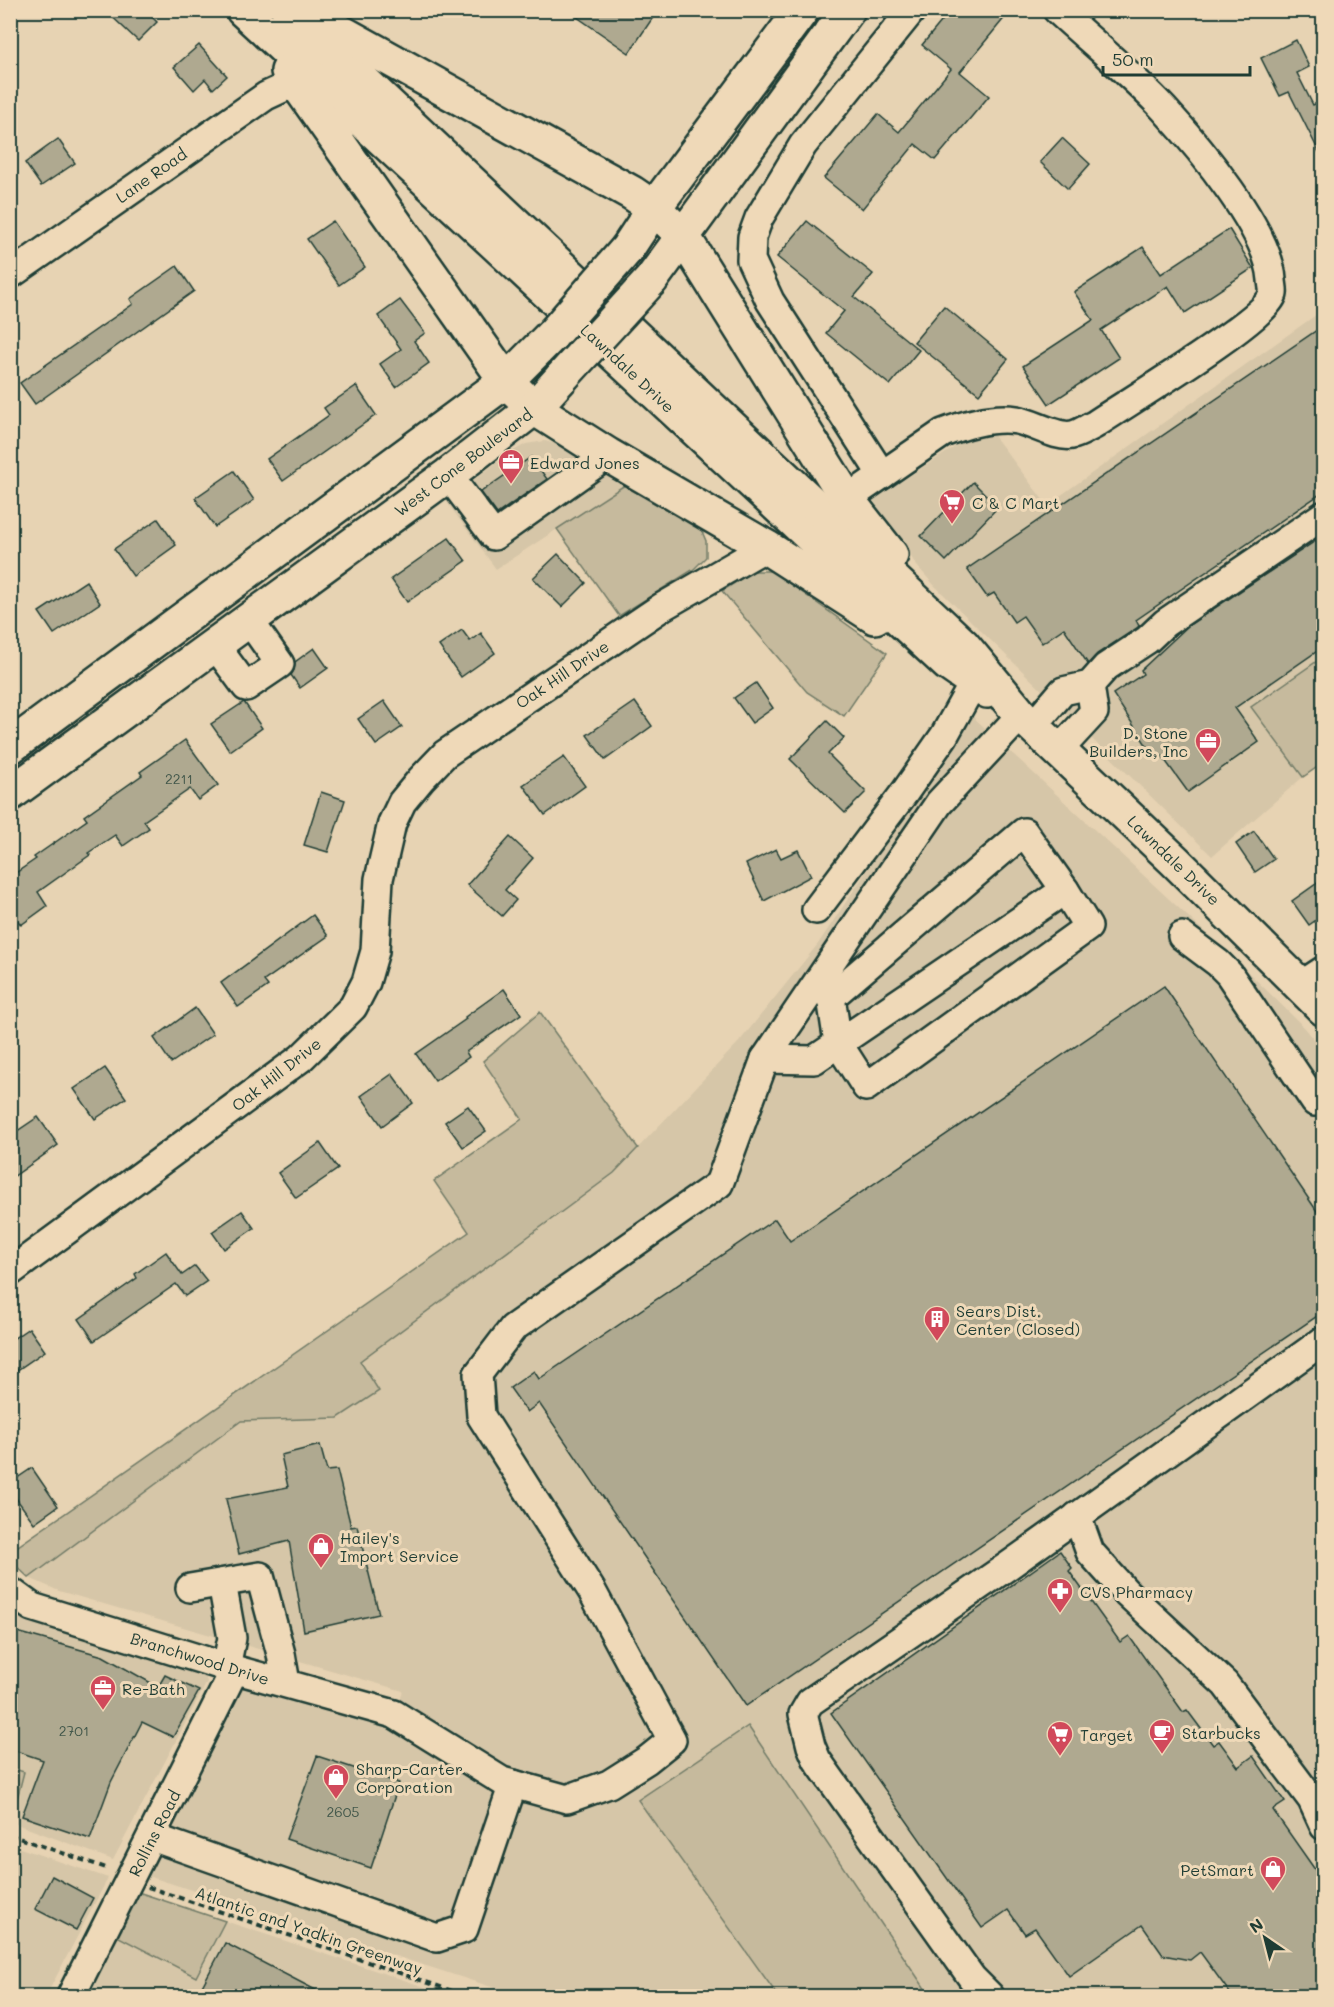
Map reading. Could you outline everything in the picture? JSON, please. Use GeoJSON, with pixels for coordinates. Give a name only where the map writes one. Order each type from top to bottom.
{"type":"FeatureCollection","features":[{"type":"Feature","properties":{"kind":"main road","name":"Lawndale Drive"},"geometry":{"type":"LineString","coordinates":[[288,10],[962,664]]}},
{"type":"Feature","properties":{"kind":"main road"},"geometry":{"type":"LineString","coordinates":[[302,10],[632,193],[654,208],[683,236],[847,499],[962,664]]}},
{"type":"Feature","properties":{"kind":"main road"},"geometry":{"type":"LineString","coordinates":[[10,747],[506,381],[553,334],[627,249],[654,208],[802,10]]}},
{"type":"Feature","properties":{"kind":"main road","name":"West Cone Boulevard"},"geometry":{"type":"LineString","coordinates":[[10,794],[448,475],[534,408],[651,280],[848,10]]}},
{"type":"Feature","properties":{"kind":"main road","name":"Lawndale Drive"},"geometry":{"type":"LineString","coordinates":[[247,14],[962,664],[1027,720],[1257,942],[1312,977],[1323,1008]]}},
{"type":"Feature","properties":{"kind":"main road"},"geometry":{"type":"LineString","coordinates":[[247,14],[506,381],[534,408],[609,455],[962,664]]}},
{"type":"Feature","properties":{"kind":"street"},"geometry":{"type":"LineString","coordinates":[[882,475],[770,301],[751,260],[752,237],[759,218],[803,145],[912,10]]}},
{"type":"Feature","properties":{"kind":"street"},"geometry":{"type":"LineString","coordinates":[[847,499],[944,433],[960,426],[990,419],[1017,420],[1072,436],[1094,425],[1218,344],[1253,319],[1273,294],[1271,266],[1258,236],[1243,210],[1221,180],[1163,109],[1056,10]]}},
{"type":"Feature","properties":{"kind":"street","name":"Lane Road"},"geometry":{"type":"LineString","coordinates":[[10,275],[266,96],[296,82]]}},
{"type":"Feature","properties":{"kind":"street"},"geometry":{"type":"LineString","coordinates":[[448,475],[494,536],[609,455]]}},
{"type":"Feature","properties":{"kind":"street"},"geometry":{"type":"LineString","coordinates":[[765,1059],[939,803],[1027,720],[1063,691],[1090,685],[1106,667],[1147,640],[1165,623],[1323,515]]}},
{"type":"Feature","properties":{"kind":"street","name":"Oak Hill Drive"},"geometry":{"type":"LineString","coordinates":[[10,1272],[301,1058],[353,1007],[366,982],[375,951],[379,879],[392,823],[402,802],[445,754],[662,607],[766,547]]}},
{"type":"Feature","properties":{"kind":"street"},"geometry":{"type":"LineString","coordinates":[[215,645],[246,687],[280,664],[249,620]]}},
{"type":"Feature","properties":{"kind":"street"},"geometry":{"type":"LineString","coordinates":[[816,910],[944,736],[962,664]]}},
{"type":"Feature","properties":{"kind":"street"},"geometry":{"type":"LineString","coordinates":[[1059,750],[1094,712],[1090,685]]}},
{"type":"Feature","properties":{"kind":"street"},"geometry":{"type":"LineString","coordinates":[[1024,832],[1088,927],[866,1087],[838,1043],[831,997],[1024,832]]}},
{"type":"Feature","properties":{"kind":"street"},"geometry":{"type":"LineString","coordinates":[[765,1059],[814,1060],[1065,890]]}},
{"type":"Feature","properties":{"kind":"street"},"geometry":{"type":"LineString","coordinates":[[1182,936],[1218,963],[1228,974],[1315,1102]]}},
{"type":"Feature","properties":{"kind":"street"},"geometry":{"type":"LineString","coordinates":[[1228,974],[1257,942]]}},
{"type":"Feature","properties":{"kind":"street","name":"Branchwood Drive"},"geometry":{"type":"LineString","coordinates":[[10,1591],[32,1607],[231,1668],[394,1713],[502,1781],[567,1799],[609,1784],[647,1760],[672,1740],[592,1591],[481,1416],[478,1374],[513,1328],[719,1184],[765,1059]]}},
{"type":"Feature","properties":{"kind":"street"},"geometry":{"type":"LineString","coordinates":[[990,1996],[972,1978],[817,1760],[810,1746],[803,1714],[810,1702],[1077,1516],[1323,1340]]}},
{"type":"Feature","properties":{"kind":"street"},"geometry":{"type":"LineString","coordinates":[[1077,1516],[1090,1552],[1126,1592],[1225,1684],[1312,1800],[1323,1826]]}},
{"type":"Feature","properties":{"kind":"street"},"geometry":{"type":"LineString","coordinates":[[190,1588],[260,1576],[281,1654],[286,1683]]}},
{"type":"Feature","properties":{"kind":"street","name":"Rollins Road"},"geometry":{"type":"LineString","coordinates":[[71,1996],[152,1837],[231,1668],[232,1638],[222,1583]]}},
{"type":"Feature","properties":{"kind":"street"},"geometry":{"type":"LineString","coordinates":[[152,1837],[437,1938],[464,1929],[513,1784]]}},
{"type":"Feature","properties":{"kind":"path"},"geometry":{"type":"LineString","coordinates":[[10,1835],[118,1872]]}},
{"type":"Feature","properties":{"kind":"path","name":"Atlantic and Yadkin Greenway"},"geometry":{"type":"LineString","coordinates":[[143,1885],[467,1996]]}},
{"type":"Feature","properties":{"kind":"shaded area"},"geometry":{"type":"Polygon","coordinates":[[[1323,310],[1323,657],[1251,707],[1303,777],[1212,856],[934,585],[917,566],[873,500],[964,441],[992,433],[1047,505],[1323,310]]]}},
{"type":"Feature","properties":{"kind":"shaded area"},"geometry":{"type":"Polygon","coordinates":[[[545,441],[566,447],[628,483],[496,569],[446,501],[508,454],[526,444],[545,441]]]}},
{"type":"Feature","properties":{"kind":"shaded area"},"geometry":{"type":"Polygon","coordinates":[[[628,483],[701,529],[706,541],[706,557],[694,569],[619,616],[557,529],[628,483]]]}},
{"type":"Feature","properties":{"kind":"shaded area"},"geometry":{"type":"Polygon","coordinates":[[[753,571],[772,571],[887,653],[844,716],[807,692],[722,591],[753,571]]]}},
{"type":"Feature","properties":{"kind":"shaded area"},"geometry":{"type":"Polygon","coordinates":[[[1323,657],[1323,763],[1303,777],[1251,707],[1323,657]]]}},
{"type":"Feature","properties":{"kind":"shaded area"},"geometry":{"type":"Polygon","coordinates":[[[971,715],[1254,978],[1305,1028],[1323,1050],[1323,1996],[930,1996],[748,1726],[638,1800],[778,1996],[519,1996],[145,1875],[239,1684],[394,1720],[403,1691],[59,1591],[29,1578],[241,1421],[338,1418],[379,1391],[359,1361],[614,1173],[739,1042],[818,944],[971,715]]]}},
{"type":"Feature","properties":{"kind":"shaded area"},"geometry":{"type":"Polygon","coordinates":[[[540,1012],[638,1148],[614,1173],[360,1361],[379,1391],[338,1418],[241,1421],[29,1578],[11,1561],[11,1551],[469,1232],[434,1181],[522,1119],[483,1061],[540,1012]]]}},
{"type":"Feature","properties":{"kind":"shaded area"},"geometry":{"type":"Polygon","coordinates":[[[11,1608],[203,1669],[207,1682],[113,1860],[11,1822],[24,1773],[11,1768],[11,1608]]]}},
{"type":"Feature","properties":{"kind":"shaded area"},"geometry":{"type":"Polygon","coordinates":[[[748,1726],[930,1996],[778,1996],[638,1800],[748,1726]]]}},
{"type":"Feature","properties":{"kind":"shaded area"},"geometry":{"type":"Polygon","coordinates":[[[11,1768],[24,1772],[10,1822],[11,1768]]]}},
{"type":"Feature","properties":{"kind":"shaded area"},"geometry":{"type":"Polygon","coordinates":[[[11,1845],[108,1878],[46,1996],[11,1996],[11,1845]]]}},
{"type":"Feature","properties":{"kind":"shaded area"},"geometry":{"type":"Polygon","coordinates":[[[135,1891],[225,1921],[196,1977],[113,1934],[135,1891]]]}},
{"type":"Feature","properties":{"kind":"shaded area"},"geometry":{"type":"Polygon","coordinates":[[[225,1921],[451,1996],[81,1996],[113,1934],[196,1976],[225,1921]]]}},
{"type":"Feature","properties":{"kind":"building"},"geometry":{"type":"Polygon","coordinates":[[[105,10],[145,10],[157,22],[138,41],[105,10]]]}},
{"type":"Feature","properties":{"kind":"building"},"geometry":{"type":"Polygon","coordinates":[[[567,10],[658,10],[629,53],[567,10]]]}},
{"type":"Feature","properties":{"kind":"building"},"geometry":{"type":"Polygon","coordinates":[[[951,10],[1011,10],[960,72],[989,96],[935,160],[915,144],[862,209],[824,178],[878,114],[899,132],[951,69],[922,45],[951,10]]]}},
{"type":"Feature","properties":{"kind":"building"},"geometry":{"type":"Polygon","coordinates":[[[1296,40],[1309,67],[1297,73],[1313,105],[1323,100],[1323,160],[1289,92],[1280,96],[1261,58],[1296,40]]]}},
{"type":"Feature","properties":{"kind":"building"},"geometry":{"type":"Polygon","coordinates":[[[199,45],[227,76],[213,89],[205,79],[194,90],[174,67],[199,45]]]}},
{"type":"Feature","properties":{"kind":"building"},"geometry":{"type":"Polygon","coordinates":[[[1062,138],[1090,164],[1068,189],[1040,162],[1062,138]]]}},
{"type":"Feature","properties":{"kind":"building"},"geometry":{"type":"Polygon","coordinates":[[[58,139],[75,163],[41,186],[25,163],[58,139]]]}},
{"type":"Feature","properties":{"kind":"building"},"geometry":{"type":"Polygon","coordinates":[[[333,221],[365,267],[339,285],[307,239],[333,221]]]}},
{"type":"Feature","properties":{"kind":"building"},"geometry":{"type":"Polygon","coordinates":[[[807,221],[873,274],[854,297],[919,350],[890,385],[826,333],[844,311],[777,257],[807,221]]]}},
{"type":"Feature","properties":{"kind":"building"},"geometry":{"type":"Polygon","coordinates":[[[1229,229],[1253,268],[1185,313],[1168,286],[1101,330],[1119,358],[1049,404],[1023,366],[1093,320],[1074,292],[1143,247],[1161,274],[1229,229]]]}},
{"type":"Feature","properties":{"kind":"building"},"geometry":{"type":"Polygon","coordinates":[[[177,266],[194,291],[35,404],[20,383],[133,304],[130,299],[177,266]]]}},
{"type":"Feature","properties":{"kind":"building"},"geometry":{"type":"Polygon","coordinates":[[[400,300],[425,333],[414,341],[429,363],[396,387],[380,364],[401,349],[378,316],[400,300]]]}},
{"type":"Feature","properties":{"kind":"building"},"geometry":{"type":"Polygon","coordinates":[[[944,306],[1008,359],[979,394],[914,342],[944,306]]]}},
{"type":"Feature","properties":{"kind":"building"},"geometry":{"type":"Polygon","coordinates":[[[1323,326],[1323,492],[1136,620],[1139,626],[1137,628],[1097,654],[1088,664],[1064,628],[1042,643],[1023,616],[1014,622],[994,593],[987,597],[967,569],[1323,326]]]}},
{"type":"Feature","properties":{"kind":"building"},"geometry":{"type":"Polygon","coordinates":[[[356,386],[376,415],[283,481],[267,459],[329,415],[324,408],[356,386]]]}},
{"type":"Feature","properties":{"kind":"building"},"geometry":{"type":"Polygon","coordinates":[[[531,457],[547,479],[497,514],[481,492],[531,457]]]}},
{"type":"Feature","properties":{"kind":"building"},"geometry":{"type":"Polygon","coordinates":[[[234,471],[254,500],[215,527],[195,498],[234,471]]]}},
{"type":"Feature","properties":{"kind":"building"},"geometry":{"type":"Polygon","coordinates":[[[973,482],[998,507],[946,561],[921,536],[973,482]]]}},
{"type":"Feature","properties":{"kind":"building"},"geometry":{"type":"Polygon","coordinates":[[[158,519],[176,545],[133,576],[114,549],[158,519]]]}},
{"type":"Feature","properties":{"kind":"building"},"geometry":{"type":"Polygon","coordinates":[[[1323,536],[1323,647],[1235,708],[1259,742],[1188,792],[1162,756],[1156,760],[1113,694],[1143,674],[1141,670],[1188,626],[1323,536]]]}},
{"type":"Feature","properties":{"kind":"building"},"geometry":{"type":"Polygon","coordinates":[[[449,538],[466,561],[407,602],[391,579],[449,538]]]}},
{"type":"Feature","properties":{"kind":"building"},"geometry":{"type":"Polygon","coordinates":[[[558,554],[586,583],[562,607],[533,578],[558,554]]]}},
{"type":"Feature","properties":{"kind":"building"},"geometry":{"type":"Polygon","coordinates":[[[86,581],[100,603],[54,634],[39,612],[86,581]]]}},
{"type":"Feature","properties":{"kind":"building"},"geometry":{"type":"Polygon","coordinates":[[[462,630],[470,641],[481,633],[495,653],[461,677],[439,646],[462,630]]]}},
{"type":"Feature","properties":{"kind":"building"},"geometry":{"type":"Polygon","coordinates":[[[314,648],[328,668],[300,688],[291,675],[295,662],[314,648]]]}},
{"type":"Feature","properties":{"kind":"building"},"geometry":{"type":"Polygon","coordinates":[[[756,683],[773,708],[752,723],[734,698],[756,683]]]}},
{"type":"Feature","properties":{"kind":"building"},"geometry":{"type":"Polygon","coordinates":[[[384,701],[402,727],[376,745],[358,719],[384,701]]]}},
{"type":"Feature","properties":{"kind":"building"},"geometry":{"type":"Polygon","coordinates":[[[244,702],[262,728],[230,751],[211,724],[244,702]]]}},
{"type":"Feature","properties":{"kind":"building"},"geometry":{"type":"Polygon","coordinates":[[[635,702],[652,726],[605,760],[587,735],[635,702]]]}},
{"type":"Feature","properties":{"kind":"building"},"geometry":{"type":"Polygon","coordinates":[[[827,721],[844,738],[828,754],[866,792],[845,813],[790,759],[827,721]]]}},
{"type":"Feature","properties":{"kind":"building"},"geometry":{"type":"Polygon","coordinates":[[[185,740],[218,785],[198,800],[190,789],[144,821],[149,828],[123,846],[115,835],[88,853],[90,855],[38,892],[47,906],[21,925],[10,910],[10,877],[87,820],[84,816],[142,775],[140,772],[185,740]]]}},
{"type":"Feature","properties":{"kind":"building"},"geometry":{"type":"Polygon","coordinates":[[[564,757],[585,786],[545,815],[523,785],[564,757]]]}},
{"type":"Feature","properties":{"kind":"building"},"geometry":{"type":"Polygon","coordinates":[[[321,792],[345,800],[328,852],[304,845],[321,792]]]}},
{"type":"Feature","properties":{"kind":"building"},"geometry":{"type":"Polygon","coordinates":[[[1254,831],[1274,859],[1255,872],[1236,844],[1254,831]]]}},
{"type":"Feature","properties":{"kind":"building"},"geometry":{"type":"Polygon","coordinates":[[[510,837],[533,858],[505,890],[516,900],[502,916],[467,885],[510,837]]]}},
{"type":"Feature","properties":{"kind":"building"},"geometry":{"type":"Polygon","coordinates":[[[776,849],[781,858],[798,850],[811,876],[764,901],[746,864],[776,849]]]}},
{"type":"Feature","properties":{"kind":"building"},"geometry":{"type":"Polygon","coordinates":[[[1323,879],[1323,915],[1309,925],[1292,901],[1323,879]]]}},
{"type":"Feature","properties":{"kind":"building"},"geometry":{"type":"Polygon","coordinates":[[[313,915],[328,936],[264,981],[268,986],[238,1007],[221,983],[313,915]]]}},
{"type":"Feature","properties":{"kind":"building","name":"Sears Dist. Center (Closed)"},"geometry":{"type":"Polygon","coordinates":[[[1164,986],[1323,1220],[1323,1312],[746,1706],[539,1403],[527,1412],[510,1388],[534,1371],[539,1379],[775,1219],[790,1241],[1164,986]]]}},
{"type":"Feature","properties":{"kind":"building"},"geometry":{"type":"Polygon","coordinates":[[[504,989],[521,1014],[466,1052],[469,1057],[435,1081],[416,1054],[504,989]]]}},
{"type":"Feature","properties":{"kind":"building"},"geometry":{"type":"Polygon","coordinates":[[[195,1008],[213,1034],[171,1063],[154,1038],[195,1008]]]}},
{"type":"Feature","properties":{"kind":"building"},"geometry":{"type":"Polygon","coordinates":[[[105,1068],[126,1098],[95,1119],[74,1089],[105,1068]]]}},
{"type":"Feature","properties":{"kind":"building"},"geometry":{"type":"Polygon","coordinates":[[[392,1074],[413,1103],[382,1126],[361,1096],[392,1074]]]}},
{"type":"Feature","properties":{"kind":"building"},"geometry":{"type":"Polygon","coordinates":[[[468,1106],[486,1131],[463,1147],[445,1122],[468,1106]]]}},
{"type":"Feature","properties":{"kind":"building"},"geometry":{"type":"Polygon","coordinates":[[[38,1117],[58,1145],[10,1179],[10,1136],[38,1117]]]}},
{"type":"Feature","properties":{"kind":"building"},"geometry":{"type":"Polygon","coordinates":[[[320,1143],[338,1169],[296,1198],[278,1173],[320,1143]]]}},
{"type":"Feature","properties":{"kind":"building"},"geometry":{"type":"Polygon","coordinates":[[[242,1211],[254,1228],[224,1249],[212,1232],[242,1211]]]}},
{"type":"Feature","properties":{"kind":"building"},"geometry":{"type":"Polygon","coordinates":[[[166,1252],[182,1275],[195,1266],[207,1281],[185,1296],[176,1284],[94,1341],[79,1319],[137,1278],[135,1274],[166,1252]]]}},
{"type":"Feature","properties":{"kind":"building"},"geometry":{"type":"Polygon","coordinates":[[[29,1328],[45,1351],[10,1375],[10,1341],[29,1328]]]}},
{"type":"Feature","properties":{"kind":"building"},"geometry":{"type":"Polygon","coordinates":[[[320,1445],[327,1471],[337,1470],[351,1527],[357,1526],[379,1614],[304,1631],[289,1541],[239,1554],[226,1499],[288,1487],[281,1455],[320,1445]]]}},
{"type":"Feature","properties":{"kind":"building"},"geometry":{"type":"Polygon","coordinates":[[[32,1468],[58,1506],[34,1523],[10,1490],[10,1483],[32,1468]]]}},
{"type":"Feature","properties":{"kind":"building"},"geometry":{"type":"Polygon","coordinates":[[[1060,1551],[1072,1568],[1069,1571],[1120,1642],[1129,1636],[1183,1712],[1187,1710],[1213,1745],[1219,1741],[1238,1767],[1253,1756],[1285,1802],[1273,1810],[1323,1881],[1323,1996],[1232,1996],[1200,1952],[1190,1960],[1163,1955],[1142,1925],[1069,1976],[1035,1928],[1025,1934],[1008,1910],[982,1928],[831,1713],[1060,1551]]]}},
{"type":"Feature","properties":{"kind":"building"},"geometry":{"type":"Polygon","coordinates":[[[10,1630],[103,1656],[158,1687],[165,1675],[199,1691],[173,1737],[142,1722],[111,1782],[90,1839],[22,1816],[43,1760],[10,1749],[10,1630]]]}},
{"type":"Feature","properties":{"kind":"building"},"geometry":{"type":"Polygon","coordinates":[[[317,1756],[399,1783],[371,1868],[286,1839],[317,1756]]]}},
{"type":"Feature","properties":{"kind":"building"},"geometry":{"type":"Polygon","coordinates":[[[52,1876],[93,1898],[76,1930],[35,1909],[52,1876]]]}},
{"type":"Feature","properties":{"kind":"building"},"geometry":{"type":"Polygon","coordinates":[[[225,1943],[327,1996],[197,1996],[225,1943]]]}},
{"type":"Feature","properties":{"kind":"place","name":"Edward Jones"},"geometry":{"type":"Point","coordinates":[511,485]}},
{"type":"Feature","properties":{"kind":"place","name":"C & C Mart"},"geometry":{"type":"Point","coordinates":[952,525]}},
{"type":"Feature","properties":{"kind":"place","name":"D. Stone Builders, Inc"},"geometry":{"type":"Point","coordinates":[1208,764]}},
{"type":"Feature","properties":{"kind":"place","name":"Sears Dist. Center (Closed)"},"geometry":{"type":"Point","coordinates":[937,1342]}},
{"type":"Feature","properties":{"kind":"place","name":"Hailey's Import Service"},"geometry":{"type":"Point","coordinates":[321,1569]}},
{"type":"Feature","properties":{"kind":"place","name":"CVS Pharmacy"},"geometry":{"type":"Point","coordinates":[1060,1614]}},
{"type":"Feature","properties":{"kind":"place","name":"Re-Bath"},"geometry":{"type":"Point","coordinates":[103,1711]}},
{"type":"Feature","properties":{"kind":"place","name":"Starbucks"},"geometry":{"type":"Point","coordinates":[1162,1755]}},
{"type":"Feature","properties":{"kind":"place","name":"Target"},"geometry":{"type":"Point","coordinates":[1060,1757]}},
{"type":"Feature","properties":{"kind":"place","name":"Sharp-Carter Corporation"},"geometry":{"type":"Point","coordinates":[336,1800]}},
{"type":"Feature","properties":{"kind":"place","name":"PetSmart"},"geometry":{"type":"Point","coordinates":[1273,1892]}}]}
